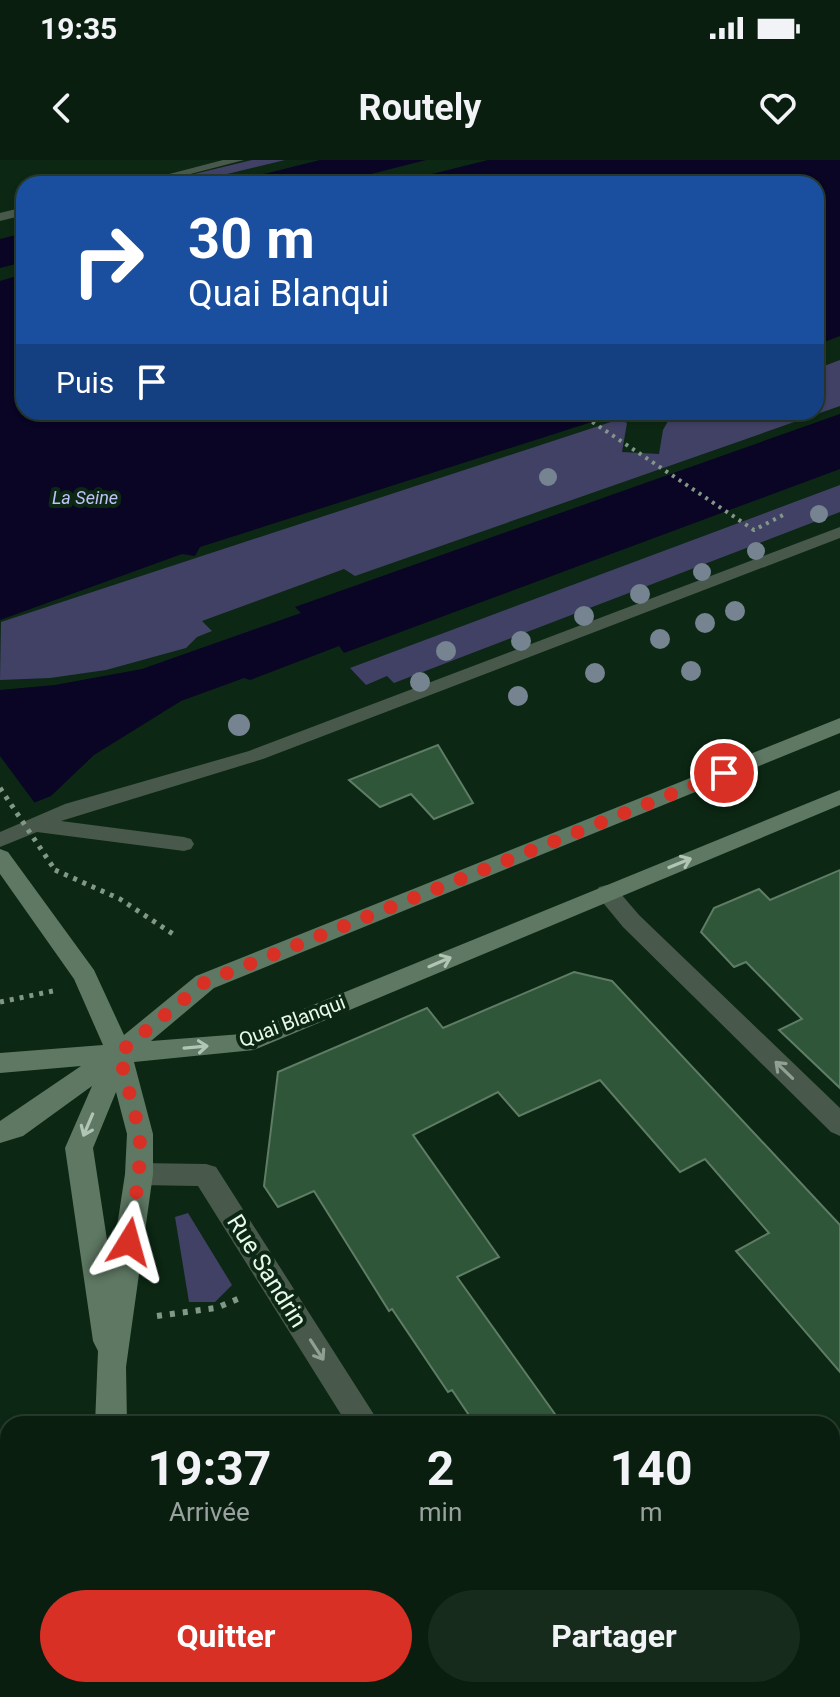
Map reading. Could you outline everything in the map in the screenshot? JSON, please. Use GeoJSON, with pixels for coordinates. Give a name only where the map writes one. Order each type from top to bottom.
{"type":"FeatureCollection","features":[{"type":"Feature","properties":{"kind":"main road"},"geometry":{"type":"LineString","coordinates":[[0,1132],[13,1128],[119,1053],[205,982],[840,725]]}},
{"type":"Feature","properties":{"kind":"main road","name":"Quai Blanqui"},"geometry":{"type":"LineString","coordinates":[[0,1063],[245,1043],[840,797]]}},
{"type":"Feature","properties":{"kind":"main road"},"geometry":{"type":"LineString","coordinates":[[6,866],[85,976],[119,1053],[140,1134],[139,1174],[111,1367],[111,1416]]}},
{"type":"Feature","properties":{"kind":"main road"},"geometry":{"type":"LineString","coordinates":[[111,1367],[79,1148],[119,1053]]}},
{"type":"Feature","properties":{"kind":"street"},"geometry":{"type":"LineString","coordinates":[[607,893],[631,921],[840,1125]]}},
{"type":"Feature","properties":{"kind":"street","name":"Rue Sandrin"},"geometry":{"type":"LineString","coordinates":[[139,1174],[206,1175],[359,1416]]}},
{"type":"Feature","properties":{"kind":"lane"},"geometry":{"type":"LineString","coordinates":[[171,176],[238,160]]}},
{"type":"Feature","properties":{"kind":"lane"},"geometry":{"type":"LineString","coordinates":[[0,840],[72,809],[256,755],[840,532]]}},
{"type":"Feature","properties":{"kind":"lane"},"geometry":{"type":"LineString","coordinates":[[35,825],[184,844]]}},
{"type":"Feature","properties":{"kind":"path"},"geometry":{"type":"LineString","coordinates":[[589,420],[754,530],[785,514]]}},
{"type":"Feature","properties":{"kind":"path"},"geometry":{"type":"LineString","coordinates":[[0,788],[55,870],[120,899],[173,934]]}},
{"type":"Feature","properties":{"kind":"path"},"geometry":{"type":"LineString","coordinates":[[0,1002],[54,991]]}},
{"type":"Feature","properties":{"kind":"path"},"geometry":{"type":"LineString","coordinates":[[188,1312],[216,1308]]}},
{"type":"Feature","properties":{"kind":"shaded area"},"geometry":{"type":"Polygon","coordinates":[[[252,160],[285,160],[219,176],[186,176],[252,160]]]}},
{"type":"Feature","properties":{"kind":"shaded area"},"geometry":{"type":"Polygon","coordinates":[[[840,360],[840,406],[824,412],[824,366],[840,360]]]}},
{"type":"Feature","properties":{"kind":"shaded area"},"geometry":{"type":"Polygon","coordinates":[[[617,420],[627,423],[622,452],[659,454],[663,430],[669,420],[800,420],[355,576],[344,569],[202,621],[212,631],[197,637],[186,648],[106,670],[50,678],[0,680],[1,622],[617,420]]]}},
{"type":"Feature","properties":{"kind":"shaded area"},"geometry":{"type":"Polygon","coordinates":[[[840,485],[840,512],[394,683],[387,676],[366,685],[350,668],[840,485]]]}},
{"type":"Feature","properties":{"kind":"shaded area"},"geometry":{"type":"Polygon","coordinates":[[[188,1213],[232,1285],[215,1302],[189,1302],[175,1217],[188,1213]]]}},
{"type":"Feature","properties":{"kind":"water"},"geometry":{"type":"Polygon","coordinates":[[[320,160],[426,160],[363,176],[256,176],[320,160]]]}},
{"type":"Feature","properties":{"kind":"water"},"geometry":{"type":"Polygon","coordinates":[[[488,160],[840,160],[840,336],[824,342],[824,176],[424,176],[488,160]]]}},
{"type":"Feature","properties":{"kind":"water"},"geometry":{"type":"Polygon","coordinates":[[[16,235],[16,264],[0,268],[0,239],[16,235]]]}},
{"type":"Feature","properties":{"kind":"water","name":"La Seine"},"geometry":{"type":"Polygon","coordinates":[[[16,276],[16,420],[598,420],[200,547],[195,556],[182,554],[0,620],[0,281],[16,276]]]}},
{"type":"Feature","properties":{"kind":"water"},"geometry":{"type":"Polygon","coordinates":[[[840,414],[840,469],[344,653],[339,646],[250,680],[244,678],[181,701],[94,755],[51,796],[0,816],[0,690],[55,685],[142,669],[301,613],[295,607],[840,414]]]}},
{"type":"Feature","properties":{"kind":"pier"},"geometry":{"type":"Polygon","coordinates":[[[0,756],[37,806],[0,820],[0,756]]]}},
{"type":"Feature","properties":{"kind":"building"},"geometry":{"type":"Polygon","coordinates":[[[438,745],[473,803],[434,819],[411,794],[380,807],[349,780],[438,745]]]}},
{"type":"Feature","properties":{"kind":"building"},"geometry":{"type":"Polygon","coordinates":[[[840,870],[840,1088],[779,1030],[802,1019],[746,962],[734,967],[701,932],[714,908],[759,889],[770,900],[840,870]]]}},
{"type":"Feature","properties":{"kind":"building"},"geometry":{"type":"Polygon","coordinates":[[[574,972],[612,981],[840,1225],[840,1372],[736,1251],[769,1233],[705,1159],[680,1172],[600,1080],[519,1116],[498,1092],[413,1135],[499,1257],[457,1277],[556,1416],[470,1416],[452,1390],[448,1392],[392,1309],[389,1311],[314,1191],[278,1207],[264,1186],[278,1072],[427,1008],[443,1028],[574,972]]]}},
{"type":"Feature","properties":{"kind":"route"},"geometry":{"type":"LineString","coordinates":[[129,1242],[139,1174],[140,1134],[119,1053],[205,982],[724,773]]}}]}
